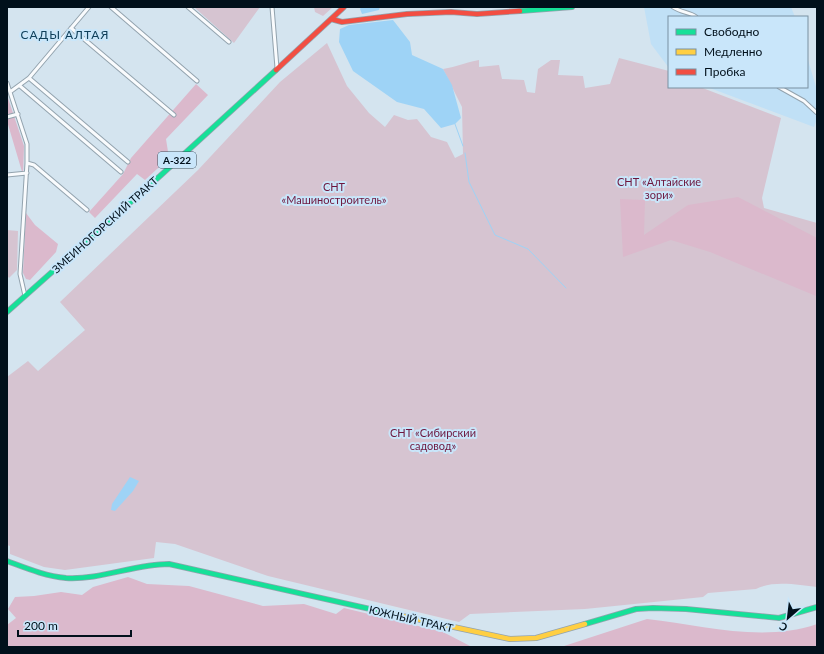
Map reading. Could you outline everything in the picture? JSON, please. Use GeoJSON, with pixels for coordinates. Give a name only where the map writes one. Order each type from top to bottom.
{"type":"FeatureCollection","features":[{"type":"Feature","properties":{"kind":"main road","name":"ЗМЕИНОГОРСКИЙ ТРАКТ"},"geometry":{"type":"LineString","coordinates":[[7,312],[344,7]]}},
{"type":"Feature","properties":{"kind":"main road"},"geometry":{"type":"LineString","coordinates":[[331,19],[342,22],[407,14],[451,12],[477,14],[572,7]]}},
{"type":"Feature","properties":{"kind":"main road","name":"ЮЖНЫЙ ТРАКТ"},"geometry":{"type":"LineString","coordinates":[[7,561],[54,576],[77,578],[143,565],[169,564],[467,632],[510,639],[536,638],[636,609],[651,607],[779,618],[817,607]]}},
{"type":"Feature","properties":{"kind":"street"},"geometry":{"type":"LineString","coordinates":[[10,92],[29,78],[89,7]]}},
{"type":"Feature","properties":{"kind":"street"},"geometry":{"type":"LineString","coordinates":[[111,7],[197,81]]}},
{"type":"Feature","properties":{"kind":"street"},"geometry":{"type":"LineString","coordinates":[[188,7],[229,42]]}},
{"type":"Feature","properties":{"kind":"street"},"geometry":{"type":"LineString","coordinates":[[272,7],[278,68]]}},
{"type":"Feature","properties":{"kind":"street"},"geometry":{"type":"LineString","coordinates":[[673,7],[681,13],[692,14],[695,16]]}},
{"type":"Feature","properties":{"kind":"street"},"geometry":{"type":"LineString","coordinates":[[71,28],[174,115]]}},
{"type":"Feature","properties":{"kind":"street"},"geometry":{"type":"LineString","coordinates":[[29,78],[128,162]]}},
{"type":"Feature","properties":{"kind":"street"},"geometry":{"type":"LineString","coordinates":[[7,84],[27,144],[27,173],[20,274],[25,296]]}},
{"type":"Feature","properties":{"kind":"street"},"geometry":{"type":"LineString","coordinates":[[20,86],[122,172]]}},
{"type":"Feature","properties":{"kind":"street"},"geometry":{"type":"LineString","coordinates":[[781,88],[804,101],[817,113]]}},
{"type":"Feature","properties":{"kind":"street"},"geometry":{"type":"LineString","coordinates":[[7,117],[18,114]]}},
{"type":"Feature","properties":{"kind":"street"},"geometry":{"type":"LineString","coordinates":[[27,163],[34,165],[86,210]]}},
{"type":"Feature","properties":{"kind":"street"},"geometry":{"type":"LineString","coordinates":[[7,175],[27,173]]}},
{"type":"Feature","properties":{"kind":"shaded area"},"geometry":{"type":"Polygon","coordinates":[[[361,7],[380,7],[379,10],[362,14],[360,9],[361,7]]]}},
{"type":"Feature","properties":{"kind":"shaded area"},"geometry":{"type":"Polygon","coordinates":[[[644,7],[791,7],[795,16],[668,16],[668,67],[651,44],[644,7]]]}},
{"type":"Feature","properties":{"kind":"shaded area"},"geometry":{"type":"Polygon","coordinates":[[[393,20],[410,42],[412,55],[443,69],[452,85],[461,118],[455,124],[441,128],[424,109],[397,102],[353,71],[339,42],[340,29],[349,25],[393,20]]]}},
{"type":"Feature","properties":{"kind":"shaded area"},"geometry":{"type":"Polygon","coordinates":[[[808,60],[817,90],[817,119],[814,127],[710,88],[808,88],[808,60]]]}},
{"type":"Feature","properties":{"kind":"shaded area"},"geometry":{"type":"Polygon","coordinates":[[[196,84],[208,95],[166,139],[169,158],[145,180],[137,174],[95,218],[89,212],[123,174],[131,158],[196,84]]]}},
{"type":"Feature","properties":{"kind":"shaded area"},"geometry":{"type":"Polygon","coordinates":[[[7,95],[24,146],[23,175],[7,121],[7,95]]]}},
{"type":"Feature","properties":{"kind":"shaded area"},"geometry":{"type":"Polygon","coordinates":[[[738,197],[817,238],[816,296],[710,252],[671,240],[623,257],[620,199],[645,200],[644,235],[688,205],[738,197]]]}},
{"type":"Feature","properties":{"kind":"shaded area"},"geometry":{"type":"Polygon","coordinates":[[[26,213],[35,225],[58,244],[56,252],[30,280],[26,279],[23,273],[26,213]]]}},
{"type":"Feature","properties":{"kind":"shaded area"},"geometry":{"type":"Polygon","coordinates":[[[130,477],[139,481],[133,491],[115,511],[111,510],[112,504],[130,477]]]}},
{"type":"Feature","properties":{"kind":"shaded area"},"geometry":{"type":"Polygon","coordinates":[[[128,577],[147,584],[189,586],[263,606],[304,604],[336,614],[344,608],[443,632],[472,647],[7,647],[7,625],[16,618],[8,609],[15,597],[61,592],[82,595],[93,587],[128,577]]]}},
{"type":"Feature","properties":{"kind":"shaded area"},"geometry":{"type":"Polygon","coordinates":[[[647,619],[732,631],[754,632],[775,632],[817,624],[817,647],[561,647],[647,619]]]}},
{"type":"Feature","properties":{"kind":"green space"},"geometry":{"type":"Polygon","coordinates":[[[194,7],[260,7],[234,43],[194,7]]]}},
{"type":"Feature","properties":{"kind":"green space"},"geometry":{"type":"Polygon","coordinates":[[[314,7],[333,7],[323,16],[315,12],[314,7]]]}},
{"type":"Feature","properties":{"kind":"green space"},"geometry":{"type":"Polygon","coordinates":[[[398,7],[473,7],[473,8],[398,7]]]}},
{"type":"Feature","properties":{"kind":"green space","name":"СНТ «Сибирский садовод»"},"geometry":{"type":"Polygon","coordinates":[[[327,43],[347,86],[369,113],[385,127],[394,115],[408,120],[417,119],[431,137],[447,142],[455,158],[463,154],[462,107],[443,69],[479,60],[479,67],[499,65],[502,79],[524,80],[527,92],[535,93],[538,69],[551,60],[560,60],[558,75],[583,76],[585,88],[610,84],[619,58],[668,71],[668,88],[703,88],[781,118],[762,198],[764,208],[817,223],[817,587],[794,584],[778,584],[763,586],[756,589],[708,593],[703,597],[585,609],[470,614],[459,622],[268,576],[175,544],[156,542],[154,558],[65,570],[44,567],[10,554],[10,546],[7,545],[7,377],[28,361],[38,371],[85,330],[60,302],[198,170],[280,82],[327,43]]]}},
{"type":"Feature","properties":{"kind":"green space"},"geometry":{"type":"Polygon","coordinates":[[[7,230],[18,231],[17,270],[9,278],[7,275],[7,230]]]}},
{"type":"Feature","properties":{"kind":"waterway"},"geometry":{"type":"LineString","coordinates":[[455,124],[463,146]]}},
{"type":"Feature","properties":{"kind":"waterway"},"geometry":{"type":"LineString","coordinates":[[465,153],[469,182],[495,235],[528,249],[566,288]]}},
{"type":"Feature","properties":{"kind":"traffic: fast"},"geometry":{"type":"LineString","coordinates":[[520,11],[572,7]]}},
{"type":"Feature","properties":{"kind":"traffic: fast"},"geometry":{"type":"LineString","coordinates":[[7,312],[160,176],[276,70]]}},
{"type":"Feature","properties":{"kind":"traffic: fast"},"geometry":{"type":"LineString","coordinates":[[7,561],[43,574],[66,578],[92,577],[143,566],[169,564],[379,611]]}},
{"type":"Feature","properties":{"kind":"traffic: fast"},"geometry":{"type":"LineString","coordinates":[[585,624],[636,609],[686,609],[779,618],[817,607]]}},
{"type":"Feature","properties":{"kind":"traffic: slow"},"geometry":{"type":"LineString","coordinates":[[379,611],[510,639],[536,638],[585,624]]}},
{"type":"Feature","properties":{"kind":"traffic: jam"},"geometry":{"type":"LineString","coordinates":[[276,70],[344,7]]}},
{"type":"Feature","properties":{"kind":"traffic: jam"},"geometry":{"type":"LineString","coordinates":[[331,19],[342,22],[407,14],[451,12],[477,14],[520,11]]}},
{"type":"Feature","properties":{"kind":"district","name":"САДЫ АЛТАЯ"},"geometry":{"type":"Point","coordinates":[65,35]}},
{"type":"Feature","properties":{"kind":"park label","name":"СНТ «Алтайские зори»"},"geometry":{"type":"Point","coordinates":[659,188]}},
{"type":"Feature","properties":{"kind":"park label","name":"СНТ «Машиностроитель»"},"geometry":{"type":"Point","coordinates":[334,193]}}]}
